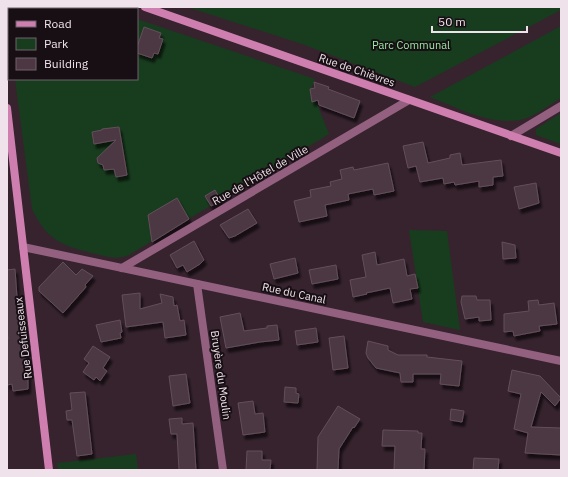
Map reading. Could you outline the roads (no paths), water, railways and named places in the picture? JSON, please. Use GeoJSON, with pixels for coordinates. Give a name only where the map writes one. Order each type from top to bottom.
{"type":"FeatureCollection","features":[{"type":"Feature","properties":{"kind":"main road","name":"Rue de Chièvres"},"geometry":{"type":"LineString","coordinates":[[145,7],[561,153]]}},
{"type":"Feature","properties":{"kind":"main road","name":"Rue Defuisseaux"},"geometry":{"type":"LineString","coordinates":[[7,108],[49,470]]}},
{"type":"Feature","properties":{"kind":"street","name":"Rue de l'Hôtel de Ville"},"geometry":{"type":"LineString","coordinates":[[122,268],[409,100]]}},
{"type":"Feature","properties":{"kind":"street"},"geometry":{"type":"LineString","coordinates":[[511,136],[561,106]]}},
{"type":"Feature","properties":{"kind":"street","name":"Rue du Canal"},"geometry":{"type":"LineString","coordinates":[[23,246],[561,361]]}},
{"type":"Feature","properties":{"kind":"street","name":"Bruyère du Moulin"},"geometry":{"type":"LineString","coordinates":[[197,284],[223,470]]}},
{"type":"Feature","properties":{"kind":"park label","name":"Parc Communal"},"geometry":{"type":"Point","coordinates":[411,45]}}]}
